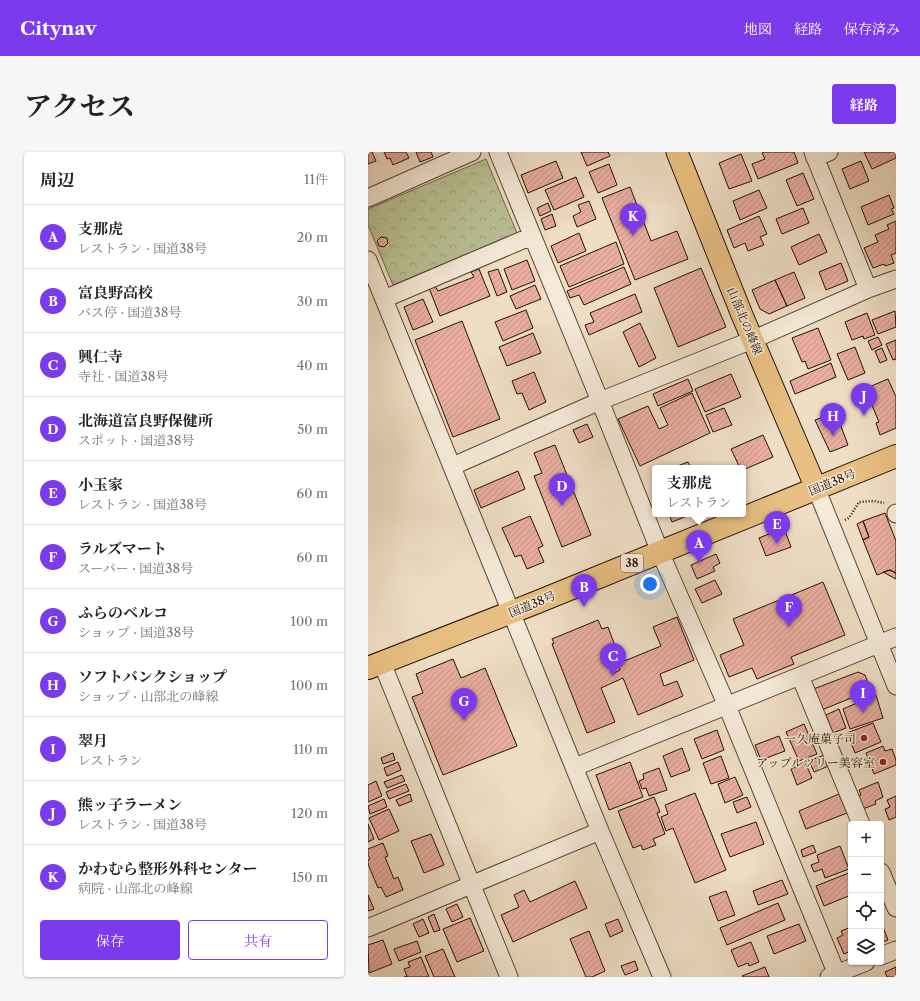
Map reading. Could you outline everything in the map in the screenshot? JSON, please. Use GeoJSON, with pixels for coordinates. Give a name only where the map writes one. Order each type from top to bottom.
{"type":"FeatureCollection","features":[{"type":"Feature","properties":{"kind":"highway","name":"国道38号"},"geometry":{"type":"LineString","coordinates":[[746,517],[896,456]]}},
{"type":"Feature","properties":{"kind":"highway","name":"国道38号"},"geometry":{"type":"LineString","coordinates":[[375,665],[512,612],[745,517]]}},
{"type":"Feature","properties":{"kind":"main road","name":"山部北の峰線"},"geometry":{"type":"LineString","coordinates":[[677,152],[752,340],[816,488]]}},
{"type":"Feature","properties":{"kind":"street"},"geometry":{"type":"LineString","coordinates":[[368,198],[472,152]]}},
{"type":"Feature","properties":{"kind":"street"},"geometry":{"type":"LineString","coordinates":[[498,152],[660,552],[727,706],[834,976],[859,965]]}},
{"type":"Feature","properties":{"kind":"street"},"geometry":{"type":"LineString","coordinates":[[819,154],[868,290]]}},
{"type":"Feature","properties":{"kind":"street"},"geometry":{"type":"LineString","coordinates":[[384,299],[532,236]]}},
{"type":"Feature","properties":{"kind":"street"},"geometry":{"type":"LineString","coordinates":[[368,260],[453,466],[600,831],[662,977]]}},
{"type":"Feature","properties":{"kind":"street"},"geometry":{"type":"LineString","coordinates":[[453,466],[600,401],[752,340],[896,279]]}},
{"type":"Feature","properties":{"kind":"street"},"geometry":{"type":"LineString","coordinates":[[816,488],[896,686]]}},
{"type":"Feature","properties":{"kind":"street"},"geometry":{"type":"LineString","coordinates":[[575,767],[896,637]]}},
{"type":"Feature","properties":{"kind":"street"},"geometry":{"type":"LineString","coordinates":[[375,665],[471,884],[509,977]]}},
{"type":"Feature","properties":{"kind":"street"},"geometry":{"type":"LineString","coordinates":[[800,676],[860,821]]}},
{"type":"Feature","properties":{"kind":"street"},"geometry":{"type":"LineString","coordinates":[[368,928],[600,831]]}},
{"type":"Feature","properties":{"kind":"street"},"geometry":{"type":"LineString","coordinates":[[884,879],[896,908]]}},
{"type":"Feature","properties":{"kind":"street"},"geometry":{"type":"LineString","coordinates":[[884,955],[896,950]]}},
{"type":"Feature","properties":{"kind":"path"},"geometry":{"type":"LineString","coordinates":[[832,526],[849,518],[859,502],[874,501],[888,504],[896,513]]}},
{"type":"Feature","properties":{"kind":"green space"},"geometry":{"type":"Polygon","coordinates":[[[486,159],[517,233],[393,285],[368,225],[368,209],[486,159]]]}},
{"type":"Feature","properties":{"kind":"building"},"geometry":{"type":"Polygon","coordinates":[[[368,152],[372,152],[376,161],[368,164],[368,152]]]}},
{"type":"Feature","properties":{"kind":"building"},"geometry":{"type":"Polygon","coordinates":[[[384,152],[406,152],[409,158],[393,165],[390,158],[387,159],[384,152]]]}},
{"type":"Feature","properties":{"kind":"building"},"geometry":{"type":"Polygon","coordinates":[[[416,152],[431,152],[433,157],[420,162],[416,152]]]}},
{"type":"Feature","properties":{"kind":"building"},"geometry":{"type":"Polygon","coordinates":[[[581,152],[608,152],[610,156],[587,166],[581,152]]]}},
{"type":"Feature","properties":{"kind":"building"},"geometry":{"type":"Polygon","coordinates":[[[794,152],[798,163],[758,179],[752,164],[765,159],[762,153],[794,152]]]}},
{"type":"Feature","properties":{"kind":"building"},"geometry":{"type":"Polygon","coordinates":[[[864,152],[896,152],[896,158],[872,169],[864,152]]]}},
{"type":"Feature","properties":{"kind":"building"},"geometry":{"type":"Polygon","coordinates":[[[741,154],[752,181],[729,189],[719,163],[741,154]]]}},
{"type":"Feature","properties":{"kind":"building"},"geometry":{"type":"Polygon","coordinates":[[[556,161],[563,178],[528,193],[521,175],[556,161]]]}},
{"type":"Feature","properties":{"kind":"building"},"geometry":{"type":"Polygon","coordinates":[[[861,161],[869,181],[850,189],[842,169],[861,161]]]}},
{"type":"Feature","properties":{"kind":"building"},"geometry":{"type":"Polygon","coordinates":[[[609,164],[617,185],[598,193],[589,172],[609,164]]]}},
{"type":"Feature","properties":{"kind":"building"},"geometry":{"type":"Polygon","coordinates":[[[803,173],[814,199],[797,206],[786,180],[803,173]]]}},
{"type":"Feature","properties":{"kind":"building"},"geometry":{"type":"Polygon","coordinates":[[[576,177],[584,197],[554,210],[545,190],[576,177]]]}},
{"type":"Feature","properties":{"kind":"building"},"geometry":{"type":"Polygon","coordinates":[[[630,187],[651,241],[677,231],[688,259],[635,280],[602,198],[630,187]]]}},
{"type":"Feature","properties":{"kind":"building"},"geometry":{"type":"Polygon","coordinates":[[[759,190],[767,208],[740,220],[733,201],[759,190]]]}},
{"type":"Feature","properties":{"kind":"building"},"geometry":{"type":"Polygon","coordinates":[[[889,195],[894,208],[891,209],[894,214],[868,225],[861,207],[889,195]]]}},
{"type":"Feature","properties":{"kind":"building"},"geometry":{"type":"Polygon","coordinates":[[[589,201],[596,219],[577,227],[573,216],[581,212],[578,205],[589,201]]]}},
{"type":"Feature","properties":{"kind":"building"},"geometry":{"type":"Polygon","coordinates":[[[548,203],[551,211],[540,216],[537,208],[548,203]]]}},
{"type":"Feature","properties":{"kind":"building"},"geometry":{"type":"Polygon","coordinates":[[[803,208],[809,223],[782,234],[776,219],[803,208]]]}},
{"type":"Feature","properties":{"kind":"building"},"geometry":{"type":"Polygon","coordinates":[[[552,214],[556,226],[545,230],[541,219],[552,214]]]}},
{"type":"Feature","properties":{"kind":"building"},"geometry":{"type":"Polygon","coordinates":[[[759,216],[767,234],[760,237],[764,245],[748,251],[745,243],[734,248],[727,230],[759,216]]]}},
{"type":"Feature","properties":{"kind":"building"},"geometry":{"type":"Polygon","coordinates":[[[896,221],[896,253],[891,255],[894,263],[885,266],[884,264],[873,268],[864,248],[878,242],[875,235],[889,229],[887,225],[896,221]]]}},
{"type":"Feature","properties":{"kind":"building"},"geometry":{"type":"Polygon","coordinates":[[[579,233],[586,251],[558,263],[551,246],[579,233]]]}},
{"type":"Feature","properties":{"kind":"building"},"geometry":{"type":"Polygon","coordinates":[[[819,234],[827,252],[799,265],[791,247],[819,234]]]}},
{"type":"Feature","properties":{"kind":"building"},"geometry":{"type":"Polygon","coordinates":[[[381,237],[387,238],[388,243],[384,247],[379,246],[377,241],[381,237]]]}},
{"type":"Feature","properties":{"kind":"building"},"geometry":{"type":"Polygon","coordinates":[[[616,242],[624,264],[569,287],[560,266],[616,242]]]}},
{"type":"Feature","properties":{"kind":"building"},"geometry":{"type":"Polygon","coordinates":[[[527,260],[535,281],[512,290],[504,269],[527,260]]]}},
{"type":"Feature","properties":{"kind":"building"},"geometry":{"type":"Polygon","coordinates":[[[841,263],[848,281],[826,290],[819,272],[841,263]]]}},
{"type":"Feature","properties":{"kind":"building"},"geometry":{"type":"Polygon","coordinates":[[[624,267],[631,284],[584,305],[579,295],[570,298],[567,291],[624,267]]]}},
{"type":"Feature","properties":{"kind":"building"},"geometry":{"type":"Polygon","coordinates":[[[701,268],[726,327],[678,347],[654,288],[701,268]]]}},
{"type":"Feature","properties":{"kind":"building"},"geometry":{"type":"Polygon","coordinates":[[[479,269],[490,296],[440,316],[429,288],[435,286],[438,291],[474,277],[471,272],[479,269]]]}},
{"type":"Feature","properties":{"kind":"building"},"geometry":{"type":"Polygon","coordinates":[[[498,269],[507,292],[497,296],[488,272],[498,269]]]}},
{"type":"Feature","properties":{"kind":"building"},"geometry":{"type":"Polygon","coordinates":[[[794,272],[805,298],[787,306],[775,280],[794,272]]]}},
{"type":"Feature","properties":{"kind":"building"},"geometry":{"type":"Polygon","coordinates":[[[775,280],[787,306],[769,314],[760,309],[752,290],[775,280]]]}},
{"type":"Feature","properties":{"kind":"building"},"geometry":{"type":"Polygon","coordinates":[[[535,285],[541,299],[516,309],[510,296],[535,285]]]}},
{"type":"Feature","properties":{"kind":"building"},"geometry":{"type":"Polygon","coordinates":[[[635,294],[642,312],[589,335],[585,325],[594,322],[590,313],[635,294]]]}},
{"type":"Feature","properties":{"kind":"building"},"geometry":{"type":"Polygon","coordinates":[[[423,299],[433,322],[413,330],[404,307],[423,299]]]}},
{"type":"Feature","properties":{"kind":"building"},"geometry":{"type":"Polygon","coordinates":[[[526,310],[533,328],[503,341],[495,322],[526,310]]]}},
{"type":"Feature","properties":{"kind":"building"},"geometry":{"type":"Polygon","coordinates":[[[895,311],[896,327],[878,334],[872,320],[895,311]]]}},
{"type":"Feature","properties":{"kind":"building"},"geometry":{"type":"Polygon","coordinates":[[[867,313],[875,335],[864,339],[863,336],[852,340],[845,322],[867,313]]]}},
{"type":"Feature","properties":{"kind":"building"},"geometry":{"type":"Polygon","coordinates":[[[462,321],[500,419],[453,437],[415,340],[462,321]]]}},
{"type":"Feature","properties":{"kind":"building"},"geometry":{"type":"Polygon","coordinates":[[[640,323],[656,358],[639,367],[623,332],[640,323]]]}},
{"type":"Feature","properties":{"kind":"building"},"geometry":{"type":"Polygon","coordinates":[[[818,328],[831,360],[808,369],[805,361],[802,362],[792,338],[818,328]]]}},
{"type":"Feature","properties":{"kind":"building"},"geometry":{"type":"Polygon","coordinates":[[[533,333],[541,353],[507,366],[499,347],[533,333]]]}},
{"type":"Feature","properties":{"kind":"building"},"geometry":{"type":"Polygon","coordinates":[[[878,337],[882,345],[872,350],[868,341],[878,337]]]}},
{"type":"Feature","properties":{"kind":"building"},"geometry":{"type":"Polygon","coordinates":[[[896,340],[896,359],[893,360],[886,344],[896,340]]]}},
{"type":"Feature","properties":{"kind":"building"},"geometry":{"type":"Polygon","coordinates":[[[855,347],[865,373],[848,380],[837,354],[855,347]]]}},
{"type":"Feature","properties":{"kind":"building"},"geometry":{"type":"Polygon","coordinates":[[[882,348],[887,360],[880,363],[875,351],[882,348]]]}},
{"type":"Feature","properties":{"kind":"building"},"geometry":{"type":"Polygon","coordinates":[[[831,363],[836,377],[795,394],[790,381],[831,363]]]}},
{"type":"Feature","properties":{"kind":"building"},"geometry":{"type":"Polygon","coordinates":[[[534,372],[546,402],[529,410],[522,393],[517,394],[512,381],[534,372]]]}},
{"type":"Feature","properties":{"kind":"building"},"geometry":{"type":"Polygon","coordinates":[[[731,374],[741,397],[705,412],[695,389],[731,374]]]}},
{"type":"Feature","properties":{"kind":"building"},"geometry":{"type":"Polygon","coordinates":[[[688,379],[693,391],[658,406],[653,394],[688,379]]]}},
{"type":"Feature","properties":{"kind":"building"},"geometry":{"type":"Polygon","coordinates":[[[888,379],[896,397],[896,428],[880,435],[876,423],[879,422],[869,398],[866,399],[862,390],[888,379]]]}},
{"type":"Feature","properties":{"kind":"building"},"geometry":{"type":"Polygon","coordinates":[[[692,393],[710,433],[640,466],[618,419],[648,406],[659,429],[668,425],[660,408],[692,393]]]}},
{"type":"Feature","properties":{"kind":"building"},"geometry":{"type":"Polygon","coordinates":[[[724,408],[732,425],[713,432],[706,415],[724,408]]]}},
{"type":"Feature","properties":{"kind":"building"},"geometry":{"type":"Polygon","coordinates":[[[836,413],[848,445],[830,452],[815,420],[836,413]]]}},
{"type":"Feature","properties":{"kind":"building"},"geometry":{"type":"Polygon","coordinates":[[[587,424],[593,437],[579,443],[573,430],[587,424]]]}},
{"type":"Feature","properties":{"kind":"building"},"geometry":{"type":"Polygon","coordinates":[[[763,435],[773,457],[746,469],[746,465],[739,465],[731,449],[763,435]]]}},
{"type":"Feature","properties":{"kind":"building"},"geometry":{"type":"Polygon","coordinates":[[[555,445],[591,535],[562,547],[534,476],[542,473],[534,453],[555,445]]]}},
{"type":"Feature","properties":{"kind":"building"},"geometry":{"type":"Polygon","coordinates":[[[688,462],[690,465],[680,465],[688,462]]]}},
{"type":"Feature","properties":{"kind":"building"},"geometry":{"type":"Polygon","coordinates":[[[518,471],[525,489],[481,508],[474,490],[518,471]]]}},
{"type":"Feature","properties":{"kind":"building"},"geometry":{"type":"Polygon","coordinates":[[[885,513],[896,541],[896,573],[890,570],[877,575],[863,540],[869,537],[863,521],[885,513]]]}},
{"type":"Feature","properties":{"kind":"building"},"geometry":{"type":"Polygon","coordinates":[[[530,516],[543,546],[538,548],[544,562],[527,569],[521,555],[515,557],[502,528],[530,516]]]}},
{"type":"Feature","properties":{"kind":"building"},"geometry":{"type":"Polygon","coordinates":[[[670,517],[684,517],[672,522],[670,517]]]}},
{"type":"Feature","properties":{"kind":"building"},"geometry":{"type":"Polygon","coordinates":[[[863,521],[869,537],[863,540],[857,524],[863,521]]]}},
{"type":"Feature","properties":{"kind":"building"},"geometry":{"type":"Polygon","coordinates":[[[784,528],[791,547],[766,556],[759,538],[784,528]]]}},
{"type":"Feature","properties":{"kind":"building"},"geometry":{"type":"Polygon","coordinates":[[[716,554],[720,563],[713,567],[715,571],[697,579],[691,565],[716,554]]]}},
{"type":"Feature","properties":{"kind":"building"},"geometry":{"type":"Polygon","coordinates":[[[890,570],[896,573],[896,579],[883,572],[890,570]]]}},
{"type":"Feature","properties":{"kind":"building"},"geometry":{"type":"Polygon","coordinates":[[[715,580],[722,594],[702,603],[695,589],[715,580]]]}},
{"type":"Feature","properties":{"kind":"building"},"geometry":{"type":"Polygon","coordinates":[[[823,582],[845,635],[791,657],[794,664],[757,679],[752,668],[729,677],[720,655],[744,645],[733,619],[823,582]]]}},
{"type":"Feature","properties":{"kind":"building"},"geometry":{"type":"Polygon","coordinates":[[[677,617],[694,660],[660,674],[664,686],[677,681],[683,696],[638,715],[623,678],[601,688],[615,722],[587,733],[552,644],[554,643],[552,639],[598,620],[602,629],[608,627],[615,646],[610,648],[614,658],[607,661],[612,674],[620,670],[617,664],[661,646],[653,627],[677,617]]]}},
{"type":"Feature","properties":{"kind":"building"},"geometry":{"type":"Polygon","coordinates":[[[453,659],[461,678],[485,668],[517,746],[443,775],[412,697],[423,693],[416,674],[453,659]]]}},
{"type":"Feature","properties":{"kind":"building"},"geometry":{"type":"Polygon","coordinates":[[[858,672],[865,675],[871,690],[819,711],[811,690],[858,672]]]}},
{"type":"Feature","properties":{"kind":"building"},"geometry":{"type":"Polygon","coordinates":[[[876,695],[883,718],[850,729],[843,709],[876,695]]]}},
{"type":"Feature","properties":{"kind":"building"},"geometry":{"type":"Polygon","coordinates":[[[839,709],[846,728],[833,733],[826,715],[839,709]]]}},
{"type":"Feature","properties":{"kind":"building","name":"一久庵菓子司"},"geometry":{"type":"Polygon","coordinates":[[[873,723],[881,742],[855,753],[847,733],[873,723]]]}},
{"type":"Feature","properties":{"kind":"building"},"geometry":{"type":"Polygon","coordinates":[[[804,724],[817,754],[799,761],[786,732],[804,724]]]}},
{"type":"Feature","properties":{"kind":"building"},"geometry":{"type":"Polygon","coordinates":[[[717,730],[724,750],[702,759],[694,739],[717,730]]]}},
{"type":"Feature","properties":{"kind":"building"},"geometry":{"type":"Polygon","coordinates":[[[779,736],[785,751],[761,760],[755,745],[779,736]]]}},
{"type":"Feature","properties":{"kind":"building","name":"アップルツリー美容室"},"geometry":{"type":"Polygon","coordinates":[[[883,746],[885,751],[892,749],[896,760],[896,765],[874,774],[866,753],[883,746]]]}},
{"type":"Feature","properties":{"kind":"building"},"geometry":{"type":"Polygon","coordinates":[[[682,748],[690,770],[671,777],[663,756],[682,748]]]}},
{"type":"Feature","properties":{"kind":"building"},"geometry":{"type":"Polygon","coordinates":[[[393,753],[395,760],[383,764],[381,758],[393,753]]]}},
{"type":"Feature","properties":{"kind":"building"},"geometry":{"type":"Polygon","coordinates":[[[827,754],[831,765],[814,772],[809,761],[827,754]]]}},
{"type":"Feature","properties":{"kind":"building"},"geometry":{"type":"Polygon","coordinates":[[[721,756],[729,778],[711,784],[703,763],[721,756]]]}},
{"type":"Feature","properties":{"kind":"building"},"geometry":{"type":"Polygon","coordinates":[[[398,762],[401,770],[387,776],[384,768],[398,762]]]}},
{"type":"Feature","properties":{"kind":"building"},"geometry":{"type":"Polygon","coordinates":[[[630,762],[643,797],[609,810],[596,775],[630,762]]]}},
{"type":"Feature","properties":{"kind":"building"},"geometry":{"type":"Polygon","coordinates":[[[805,762],[812,778],[797,785],[791,769],[805,762]]]}},
{"type":"Feature","properties":{"kind":"building"},"geometry":{"type":"Polygon","coordinates":[[[659,768],[667,790],[649,796],[646,788],[642,789],[639,781],[644,779],[643,774],[659,768]]]}},
{"type":"Feature","properties":{"kind":"building"},"geometry":{"type":"Polygon","coordinates":[[[402,775],[405,781],[387,788],[384,782],[402,775]]]}},
{"type":"Feature","properties":{"kind":"building"},"geometry":{"type":"Polygon","coordinates":[[[735,777],[743,795],[725,803],[718,784],[735,777]]]}},
{"type":"Feature","properties":{"kind":"building"},"geometry":{"type":"Polygon","coordinates":[[[376,781],[382,796],[368,802],[368,785],[376,781]]]}},
{"type":"Feature","properties":{"kind":"building"},"geometry":{"type":"Polygon","coordinates":[[[878,782],[883,797],[875,801],[876,804],[860,810],[855,797],[861,795],[859,790],[878,782]]]}},
{"type":"Feature","properties":{"kind":"building"},"geometry":{"type":"Polygon","coordinates":[[[406,784],[409,791],[389,799],[386,792],[406,784]]]}},
{"type":"Feature","properties":{"kind":"building"},"geometry":{"type":"Polygon","coordinates":[[[695,793],[726,870],[695,883],[673,828],[666,831],[661,817],[668,814],[665,805],[695,793]]]}},
{"type":"Feature","properties":{"kind":"building"},"geometry":{"type":"Polygon","coordinates":[[[410,794],[412,801],[399,806],[396,800],[410,794]]]}},
{"type":"Feature","properties":{"kind":"building"},"geometry":{"type":"Polygon","coordinates":[[[839,794],[847,813],[806,829],[799,811],[839,794]]]}},
{"type":"Feature","properties":{"kind":"building"},"geometry":{"type":"Polygon","coordinates":[[[896,796],[896,817],[889,820],[885,809],[890,807],[887,800],[896,796]]]}},
{"type":"Feature","properties":{"kind":"building"},"geometry":{"type":"Polygon","coordinates":[[[654,797],[660,812],[657,813],[665,834],[653,839],[656,845],[643,850],[641,845],[633,848],[618,811],[654,797]]]}},
{"type":"Feature","properties":{"kind":"building"},"geometry":{"type":"Polygon","coordinates":[[[747,797],[751,807],[737,813],[733,802],[747,797]]]}},
{"type":"Feature","properties":{"kind":"building"},"geometry":{"type":"Polygon","coordinates":[[[384,799],[387,807],[370,814],[368,806],[384,799]]]}},
{"type":"Feature","properties":{"kind":"building"},"geometry":{"type":"Polygon","coordinates":[[[389,809],[399,831],[379,840],[369,818],[389,809]]]}},
{"type":"Feature","properties":{"kind":"building"},"geometry":{"type":"Polygon","coordinates":[[[756,822],[764,844],[730,857],[721,834],[756,822]]]}},
{"type":"Feature","properties":{"kind":"building"},"geometry":{"type":"Polygon","coordinates":[[[368,824],[374,839],[368,842],[368,824]]]}},
{"type":"Feature","properties":{"kind":"building"},"geometry":{"type":"Polygon","coordinates":[[[431,834],[444,865],[424,873],[411,841],[431,834]]]}},
{"type":"Feature","properties":{"kind":"building"},"geometry":{"type":"Polygon","coordinates":[[[383,843],[388,856],[385,857],[394,879],[398,877],[403,890],[386,897],[381,887],[378,888],[368,864],[368,860],[370,859],[368,849],[383,843]]]}},
{"type":"Feature","properties":{"kind":"building"},"geometry":{"type":"Polygon","coordinates":[[[813,845],[816,852],[803,857],[801,850],[813,845]]]}},
{"type":"Feature","properties":{"kind":"building"},"geometry":{"type":"Polygon","coordinates":[[[840,846],[848,869],[825,878],[822,869],[814,872],[811,865],[819,862],[817,855],[840,846]]]}},
{"type":"Feature","properties":{"kind":"building"},"geometry":{"type":"Polygon","coordinates":[[[848,873],[848,896],[824,906],[816,886],[848,873]]]}},
{"type":"Feature","properties":{"kind":"building"},"geometry":{"type":"Polygon","coordinates":[[[782,880],[788,894],[758,905],[753,891],[782,880]]]}},
{"type":"Feature","properties":{"kind":"building"},"geometry":{"type":"Polygon","coordinates":[[[575,881],[587,908],[513,942],[501,915],[519,907],[514,895],[524,890],[530,902],[575,881]]]}},
{"type":"Feature","properties":{"kind":"building"},"geometry":{"type":"Polygon","coordinates":[[[726,891],[735,915],[718,921],[709,897],[726,891]]]}},
{"type":"Feature","properties":{"kind":"building"},"geometry":{"type":"Polygon","coordinates":[[[368,895],[374,909],[368,911],[368,895]]]}},
{"type":"Feature","properties":{"kind":"building"},"geometry":{"type":"Polygon","coordinates":[[[778,903],[785,920],[727,945],[720,928],[778,903]]]}},
{"type":"Feature","properties":{"kind":"building"},"geometry":{"type":"Polygon","coordinates":[[[457,904],[463,917],[452,922],[446,909],[457,904]]]}},
{"type":"Feature","properties":{"kind":"building"},"geometry":{"type":"Polygon","coordinates":[[[434,914],[440,930],[434,932],[428,917],[434,914]]]}},
{"type":"Feature","properties":{"kind":"building"},"geometry":{"type":"Polygon","coordinates":[[[470,918],[484,951],[457,962],[443,929],[470,918]]]}},
{"type":"Feature","properties":{"kind":"building"},"geometry":{"type":"Polygon","coordinates":[[[423,919],[429,933],[419,937],[413,924],[423,919]]]}},
{"type":"Feature","properties":{"kind":"building"},"geometry":{"type":"Polygon","coordinates":[[[618,919],[623,931],[610,937],[605,924],[618,919]]]}},
{"type":"Feature","properties":{"kind":"building"},"geometry":{"type":"Polygon","coordinates":[[[799,924],[806,941],[774,954],[767,936],[799,924]]]}},
{"type":"Feature","properties":{"kind":"building"},"geometry":{"type":"Polygon","coordinates":[[[848,928],[848,952],[844,954],[837,938],[843,935],[841,931],[848,928]]]}},
{"type":"Feature","properties":{"kind":"building"},"geometry":{"type":"Polygon","coordinates":[[[884,930],[888,940],[884,942],[884,930]]]}},
{"type":"Feature","properties":{"kind":"building"},"geometry":{"type":"Polygon","coordinates":[[[589,931],[605,971],[592,977],[586,977],[570,939],[589,931]]]}},
{"type":"Feature","properties":{"kind":"building"},"geometry":{"type":"Polygon","coordinates":[[[383,940],[392,964],[369,973],[368,945],[383,940]]]}},
{"type":"Feature","properties":{"kind":"building"},"geometry":{"type":"Polygon","coordinates":[[[417,941],[421,952],[399,961],[394,949],[417,941]]]}},
{"type":"Feature","properties":{"kind":"building"},"geometry":{"type":"Polygon","coordinates":[[[751,942],[759,962],[749,966],[748,963],[738,967],[731,950],[751,942]]]}},
{"type":"Feature","properties":{"kind":"building"},"geometry":{"type":"Polygon","coordinates":[[[443,949],[455,977],[434,977],[425,956],[443,949]]]}},
{"type":"Feature","properties":{"kind":"building"},"geometry":{"type":"Polygon","coordinates":[[[421,957],[429,977],[404,977],[407,976],[404,969],[410,967],[408,962],[421,957]]]}},
{"type":"Feature","properties":{"kind":"building"},"geometry":{"type":"Polygon","coordinates":[[[635,961],[638,970],[625,975],[621,966],[635,961]]]}},
{"type":"Feature","properties":{"kind":"building"},"geometry":{"type":"Polygon","coordinates":[[[765,967],[769,977],[742,976],[765,967]]]}},
{"type":"Feature","properties":{"kind":"building"},"geometry":{"type":"Polygon","coordinates":[[[896,967],[896,977],[887,977],[885,972],[896,967]]]}},
{"type":"Feature","properties":{"kind":"place","name":"かわむら整形外科センター"},"geometry":{"type":"Point","coordinates":[633,236]}},
{"type":"Feature","properties":{"kind":"place","name":"熊ッ子ラーメン"},"geometry":{"type":"Point","coordinates":[864,416]}},
{"type":"Feature","properties":{"kind":"place","name":"ソフトバンクショップ"},"geometry":{"type":"Point","coordinates":[833,436]}},
{"type":"Feature","properties":{"kind":"place","name":"北海道富良野保健所"},"geometry":{"type":"Point","coordinates":[562,506]}},
{"type":"Feature","properties":{"kind":"place","name":"小玉家"},"geometry":{"type":"Point","coordinates":[777,544]}},
{"type":"Feature","properties":{"kind":"place","name":"支那虎"},"geometry":{"type":"Point","coordinates":[699,563]}},
{"type":"Feature","properties":{"kind":"place","name":"富良野高校"},"geometry":{"type":"Point","coordinates":[584,607]}},
{"type":"Feature","properties":{"kind":"place","name":"ラルズマート"},"geometry":{"type":"Point","coordinates":[789,627]}},
{"type":"Feature","properties":{"kind":"place","name":"興仁寺"},"geometry":{"type":"Point","coordinates":[613,676]}},
{"type":"Feature","properties":{"kind":"place","name":"翠月"},"geometry":{"type":"Point","coordinates":[863,713]}},
{"type":"Feature","properties":{"kind":"place","name":"ふらのベルコ"},"geometry":{"type":"Point","coordinates":[464,721]}},
{"type":"Feature","properties":{"kind":"place","name":"一久庵菓子司"},"geometry":{"type":"Point","coordinates":[864,738]}},
{"type":"Feature","properties":{"kind":"place","name":"アップルツリー美容室"},"geometry":{"type":"Point","coordinates":[883,762]}}]}
